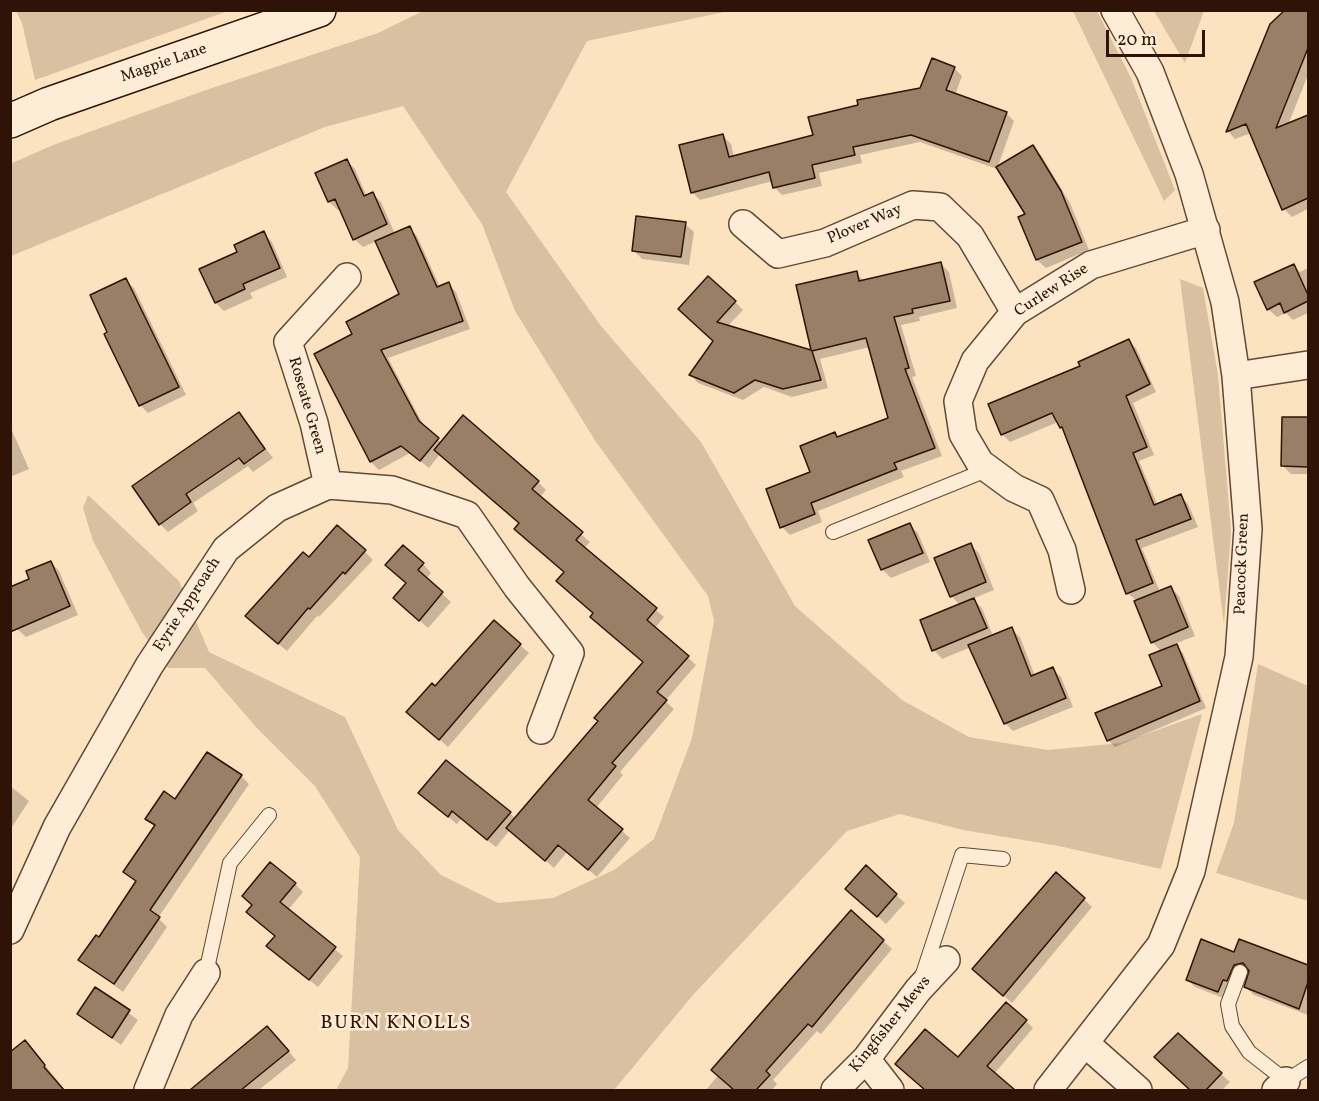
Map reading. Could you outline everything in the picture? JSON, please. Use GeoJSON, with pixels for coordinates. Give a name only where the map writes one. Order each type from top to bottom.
{"type":"FeatureCollection","features":[{"type":"Feature","properties":{"kind":"street","name":"Magpie Lane"},"geometry":{"type":"LineString","coordinates":[[10,121],[49,104],[320,10]]}},
{"type":"Feature","properties":{"kind":"street","name":"Peacock Green"},"geometry":{"type":"LineString","coordinates":[[1048,1090],[1161,945],[1191,871],[1239,657],[1247,541],[1236,376],[1225,302],[1190,174],[1150,72],[1115,10]]}},
{"type":"Feature","properties":{"kind":"street","name":"Plover Way"},"geometry":{"type":"LineString","coordinates":[[743,224],[778,254],[825,243],[913,205],[940,207],[970,236],[1015,312]]}},
{"type":"Feature","properties":{"kind":"street","name":"Curlew Rise"},"geometry":{"type":"LineString","coordinates":[[1071,590],[1062,550],[1040,500],[1014,488],[980,463],[963,434],[957,401],[975,361],[1015,312],[1091,265],[1206,230]]}},
{"type":"Feature","properties":{"kind":"street","name":"Roseate Green"},"geometry":{"type":"LineString","coordinates":[[328,486],[314,423],[279,343],[347,277]]}},
{"type":"Feature","properties":{"kind":"street"},"geometry":{"type":"LineString","coordinates":[[1236,376],[1308,364]]}},
{"type":"Feature","properties":{"kind":"street","name":"Eyrie Approach"},"geometry":{"type":"LineString","coordinates":[[10,930],[17,893],[149,666],[226,549],[277,508],[328,486],[392,490],[467,515],[517,587],[570,653],[541,730]]}},
{"type":"Feature","properties":{"kind":"street","name":"Kingfisher Mews"},"geometry":{"type":"LineString","coordinates":[[835,1090],[866,1059],[918,990],[946,960]]}},
{"type":"Feature","properties":{"kind":"street"},"geometry":{"type":"LineString","coordinates":[[148,1090],[179,1015],[206,973]]}},
{"type":"Feature","properties":{"kind":"street"},"geometry":{"type":"LineString","coordinates":[[1086,1044],[1138,1090]]}},
{"type":"Feature","properties":{"kind":"street"},"geometry":{"type":"LineString","coordinates":[[866,1059],[891,1090]]}},
{"type":"Feature","properties":{"kind":"lane"},"geometry":{"type":"LineString","coordinates":[[833,532],[989,469]]}},
{"type":"Feature","properties":{"kind":"lane"},"geometry":{"type":"LineString","coordinates":[[206,973],[230,863],[270,815]]}},
{"type":"Feature","properties":{"kind":"lane"},"geometry":{"type":"LineString","coordinates":[[918,990],[962,855],[1003,859]]}},
{"type":"Feature","properties":{"kind":"lane"},"geometry":{"type":"LineString","coordinates":[[1240,972],[1228,1004],[1232,1026],[1249,1052],[1281,1086],[1308,1067]]}},
{"type":"Feature","properties":{"kind":"shaded area"},"geometry":{"type":"Polygon","coordinates":[[[16,11],[228,11],[35,80],[22,23],[16,11]]]}},
{"type":"Feature","properties":{"kind":"shaded area"},"geometry":{"type":"Polygon","coordinates":[[[423,11],[729,11],[587,41],[506,192],[601,326],[701,442],[795,606],[902,700],[969,737],[1048,750],[1121,743],[1202,714],[1161,869],[1059,846],[963,830],[900,814],[847,831],[693,995],[614,1090],[336,1090],[348,1068],[360,857],[315,786],[256,727],[205,668],[168,668],[142,632],[93,541],[83,508],[88,495],[179,581],[209,652],[345,717],[398,830],[441,875],[498,903],[553,898],[614,870],[654,839],[692,738],[714,621],[708,596],[596,442],[515,311],[482,224],[403,106],[325,127],[11,256],[10,164],[53,145],[206,90],[378,33],[423,11]]]}},
{"type":"Feature","properties":{"kind":"shaded area"},"geometry":{"type":"Polygon","coordinates":[[[1073,11],[1097,11],[1131,78],[1175,190],[1164,201],[1073,11]]]}},
{"type":"Feature","properties":{"kind":"shaded area"},"geometry":{"type":"Polygon","coordinates":[[[1154,11],[1204,11],[1185,63],[1154,11]]]}},
{"type":"Feature","properties":{"kind":"shaded area"},"geometry":{"type":"Polygon","coordinates":[[[1180,279],[1203,288],[1218,375],[1231,531],[1224,625],[1180,279]]]}},
{"type":"Feature","properties":{"kind":"shaded area"},"geometry":{"type":"Polygon","coordinates":[[[1258,664],[1308,686],[1308,901],[1216,873],[1234,823],[1258,664]]]}},
{"type":"Feature","properties":{"kind":"building"},"geometry":{"type":"Polygon","coordinates":[[[1285,10],[1308,10],[1308,48],[1276,128],[1308,115],[1308,198],[1282,210],[1246,124],[1226,132],[1270,24],[1285,10]]]}},
{"type":"Feature","properties":{"kind":"building"},"geometry":{"type":"Polygon","coordinates":[[[932,58],[955,67],[946,90],[1007,112],[989,162],[911,135],[853,147],[855,155],[812,165],[815,178],[773,188],[769,172],[691,193],[679,145],[723,134],[729,157],[813,135],[808,117],[858,105],[857,100],[920,88],[932,58]]]}},
{"type":"Feature","properties":{"kind":"building"},"geometry":{"type":"Polygon","coordinates":[[[1033,145],[1061,191],[1082,242],[1036,260],[1018,217],[1025,214],[996,167],[1033,145]]]}},
{"type":"Feature","properties":{"kind":"building"},"geometry":{"type":"Polygon","coordinates":[[[347,159],[364,196],[373,192],[387,224],[353,240],[335,199],[328,202],[315,173],[347,159]]]}},
{"type":"Feature","properties":{"kind":"building"},"geometry":{"type":"Polygon","coordinates":[[[636,216],[686,222],[681,257],[632,251],[636,216]]]}},
{"type":"Feature","properties":{"kind":"building"},"geometry":{"type":"Polygon","coordinates":[[[410,226],[437,287],[449,282],[463,321],[381,350],[419,421],[439,438],[420,461],[401,446],[370,462],[314,354],[352,334],[346,322],[399,294],[375,241],[410,226]]]}},
{"type":"Feature","properties":{"kind":"building"},"geometry":{"type":"Polygon","coordinates":[[[264,231],[280,268],[243,284],[245,289],[215,303],[199,269],[237,252],[234,245],[264,231]]]}},
{"type":"Feature","properties":{"kind":"building"},"geometry":{"type":"Polygon","coordinates":[[[941,262],[950,301],[912,309],[913,313],[894,317],[909,368],[905,369],[935,448],[894,463],[897,469],[811,503],[815,514],[780,528],[766,489],[810,472],[800,446],[835,432],[837,437],[888,418],[866,338],[812,351],[821,380],[783,389],[755,380],[734,393],[689,375],[713,341],[678,309],[708,276],[736,301],[717,322],[811,350],[796,285],[857,271],[859,281],[941,262]]]}},
{"type":"Feature","properties":{"kind":"building"},"geometry":{"type":"Polygon","coordinates":[[[1294,264],[1308,295],[1308,301],[1284,313],[1280,303],[1267,310],[1254,282],[1294,264]]]}},
{"type":"Feature","properties":{"kind":"building"},"geometry":{"type":"Polygon","coordinates":[[[126,278],[179,387],[139,406],[104,334],[107,332],[90,295],[126,278]]]}},
{"type":"Feature","properties":{"kind":"building"},"geometry":{"type":"Polygon","coordinates":[[[1129,339],[1150,384],[1126,396],[1147,447],[1133,453],[1154,505],[1181,494],[1191,519],[1136,540],[1153,583],[1126,594],[1062,427],[1060,428],[1052,413],[1001,435],[988,404],[1080,366],[1078,362],[1129,339]]]}},
{"type":"Feature","properties":{"kind":"building"},"geometry":{"type":"Polygon","coordinates":[[[239,412],[265,449],[244,464],[239,458],[186,494],[191,502],[159,525],[132,486],[239,412]]]}},
{"type":"Feature","properties":{"kind":"building"},"geometry":{"type":"Polygon","coordinates":[[[463,415],[539,481],[532,489],[583,532],[576,540],[657,608],[647,620],[689,656],[657,692],[667,700],[612,763],[616,766],[588,800],[623,829],[588,870],[558,845],[545,861],[506,828],[598,721],[594,718],[643,662],[590,617],[593,613],[556,581],[564,572],[514,529],[519,523],[434,450],[463,415]]]}},
{"type":"Feature","properties":{"kind":"building"},"geometry":{"type":"Polygon","coordinates":[[[1282,417],[1308,417],[1308,467],[1281,466],[1282,417]]]}},
{"type":"Feature","properties":{"kind":"building"},"geometry":{"type":"Polygon","coordinates":[[[910,523],[923,553],[881,570],[868,540],[910,523]]]}},
{"type":"Feature","properties":{"kind":"building"},"geometry":{"type":"Polygon","coordinates":[[[337,525],[366,550],[310,609],[308,608],[278,644],[245,616],[303,552],[309,557],[337,525]]]}},
{"type":"Feature","properties":{"kind":"building"},"geometry":{"type":"Polygon","coordinates":[[[971,543],[986,582],[950,597],[934,558],[971,543]]]}},
{"type":"Feature","properties":{"kind":"building"},"geometry":{"type":"Polygon","coordinates":[[[403,545],[424,563],[418,570],[443,592],[419,621],[393,598],[406,583],[385,565],[403,545]]]}},
{"type":"Feature","properties":{"kind":"building"},"geometry":{"type":"Polygon","coordinates":[[[51,561],[70,606],[10,632],[10,587],[29,579],[26,571],[51,561]]]}},
{"type":"Feature","properties":{"kind":"building"},"geometry":{"type":"Polygon","coordinates":[[[1171,586],[1188,627],[1151,643],[1134,601],[1171,586]]]}},
{"type":"Feature","properties":{"kind":"building"},"geometry":{"type":"Polygon","coordinates":[[[974,598],[987,628],[932,651],[920,620],[974,598]]]}},
{"type":"Feature","properties":{"kind":"building"},"geometry":{"type":"Polygon","coordinates":[[[494,620],[521,644],[439,740],[406,712],[432,683],[435,686],[494,620]]]}},
{"type":"Feature","properties":{"kind":"building"},"geometry":{"type":"Polygon","coordinates":[[[1012,627],[1031,676],[1053,667],[1066,698],[1004,724],[968,645],[1012,627]]]}},
{"type":"Feature","properties":{"kind":"building"},"geometry":{"type":"Polygon","coordinates":[[[1177,644],[1200,701],[1107,741],[1095,713],[1162,686],[1149,655],[1177,644]]]}},
{"type":"Feature","properties":{"kind":"building"},"geometry":{"type":"Polygon","coordinates":[[[207,752],[242,775],[150,910],[160,917],[114,984],[78,960],[96,935],[99,937],[136,881],[123,872],[155,825],[145,819],[164,791],[175,799],[207,752]]]}},
{"type":"Feature","properties":{"kind":"building"},"geometry":{"type":"Polygon","coordinates":[[[446,760],[511,812],[487,840],[452,811],[448,817],[418,793],[446,760]]]}},
{"type":"Feature","properties":{"kind":"building"},"geometry":{"type":"Polygon","coordinates":[[[270,862],[296,883],[280,902],[336,947],[309,980],[266,946],[275,936],[246,912],[252,905],[242,896],[270,862]]]}},
{"type":"Feature","properties":{"kind":"building"},"geometry":{"type":"Polygon","coordinates":[[[866,865],[897,894],[877,917],[845,889],[866,865]]]}},
{"type":"Feature","properties":{"kind":"building"},"geometry":{"type":"Polygon","coordinates":[[[1056,872],[1085,898],[1003,996],[972,969],[1056,872]]]}},
{"type":"Feature","properties":{"kind":"building"},"geometry":{"type":"Polygon","coordinates":[[[851,910],[884,940],[812,1027],[808,1024],[766,1071],[770,1075],[756,1090],[734,1090],[711,1070],[851,910]]]}},
{"type":"Feature","properties":{"kind":"building"},"geometry":{"type":"Polygon","coordinates":[[[1201,939],[1234,952],[1239,939],[1308,965],[1308,982],[1299,1009],[1244,987],[1249,971],[1243,963],[1234,965],[1227,981],[1223,980],[1218,992],[1186,980],[1201,939]]]}},
{"type":"Feature","properties":{"kind":"building"},"geometry":{"type":"Polygon","coordinates":[[[95,987],[130,1010],[112,1038],[77,1014],[95,987]]]}},
{"type":"Feature","properties":{"kind":"building"},"geometry":{"type":"Polygon","coordinates":[[[1006,1002],[1027,1020],[987,1066],[1015,1090],[925,1090],[895,1064],[925,1029],[958,1057],[1006,1002]]]}},
{"type":"Feature","properties":{"kind":"building"},"geometry":{"type":"Polygon","coordinates":[[[267,1026],[289,1051],[241,1090],[190,1090],[267,1026]]]}},
{"type":"Feature","properties":{"kind":"building"},"geometry":{"type":"Polygon","coordinates":[[[1178,1033],[1222,1073],[1206,1090],[1190,1090],[1154,1057],[1178,1033]]]}},
{"type":"Feature","properties":{"kind":"building"},"geometry":{"type":"Polygon","coordinates":[[[25,1040],[64,1090],[10,1090],[10,1052],[25,1040]]]}},
{"type":"Feature","properties":{"kind":"district","name":"BURN KNOLLS"},"geometry":{"type":"Point","coordinates":[396,1024]}}]}
